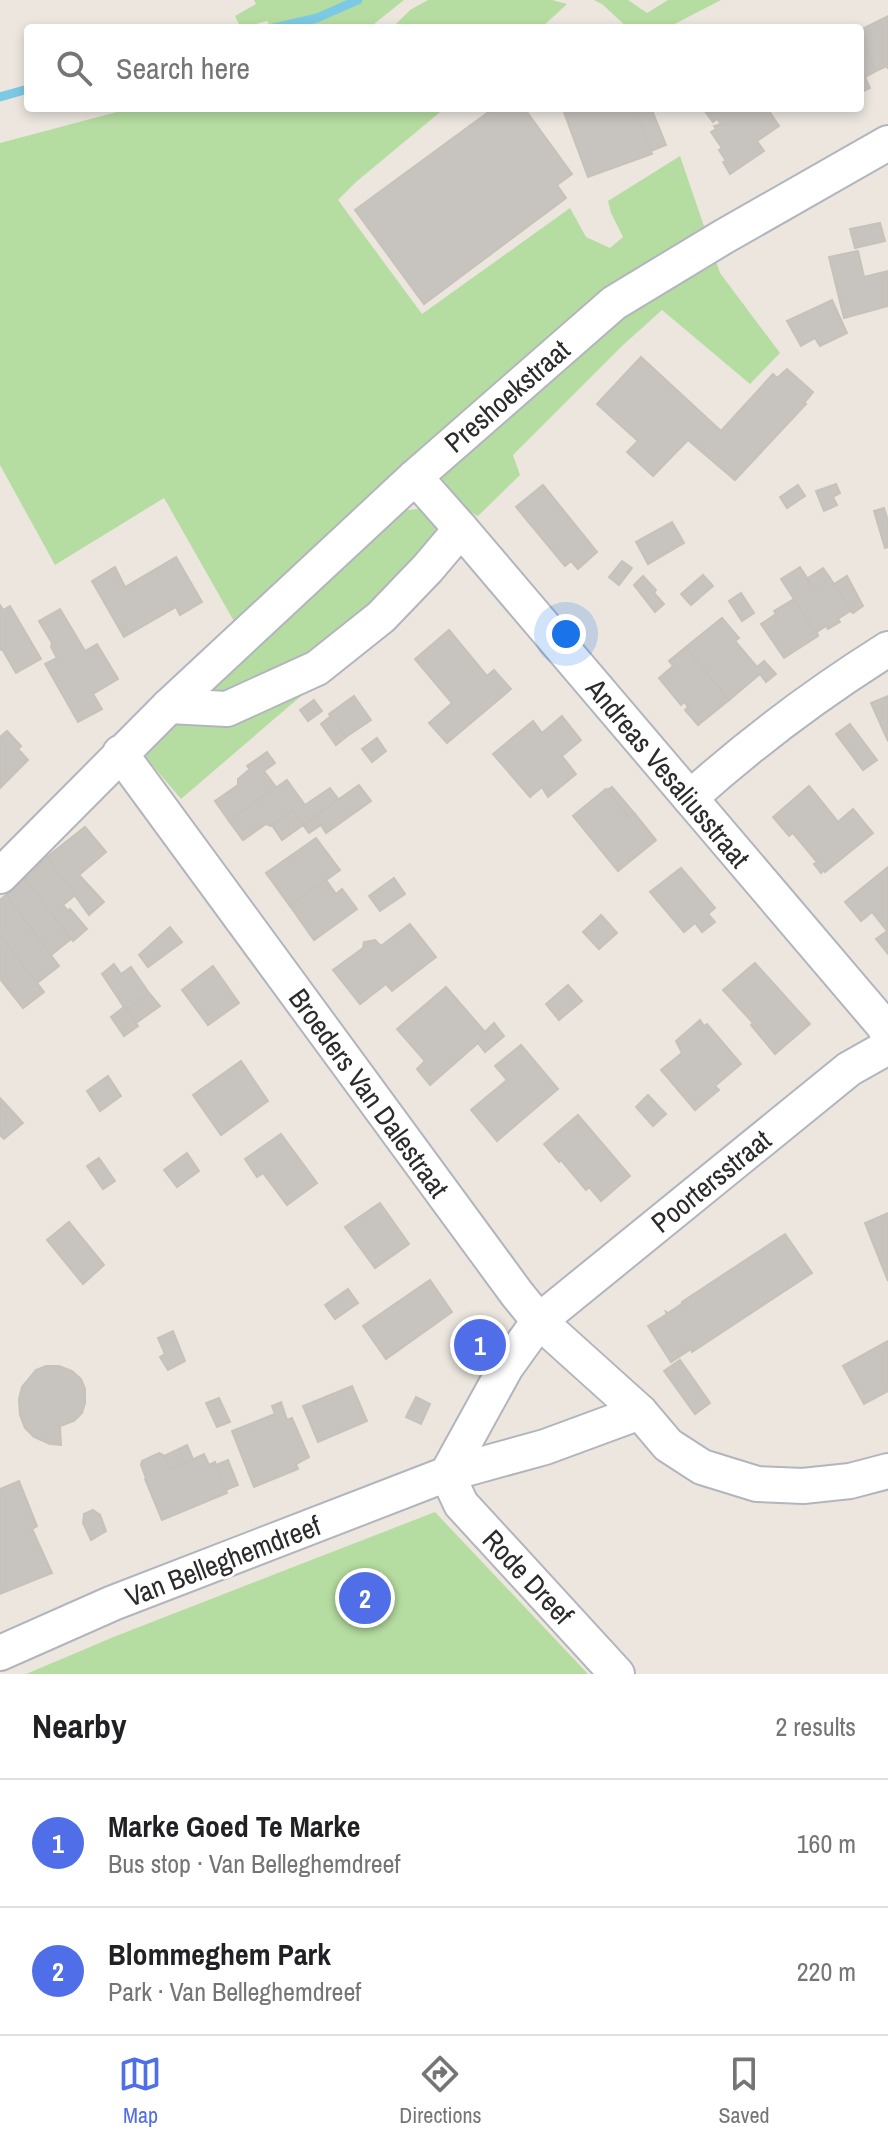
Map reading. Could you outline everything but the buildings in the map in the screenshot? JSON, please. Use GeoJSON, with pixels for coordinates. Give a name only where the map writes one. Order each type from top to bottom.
{"type":"FeatureCollection","features":[{"type":"Feature","properties":{"kind":"street","name":"Preshoekstraat"},"geometry":{"type":"LineString","coordinates":[[0,876],[169,706],[415,477],[614,303],[888,143]]}},
{"type":"Feature","properties":{"kind":"street","name":"Andreas Vesaliusstraat"},"geometry":{"type":"LineString","coordinates":[[415,477],[884,1026],[888,1035]]}},
{"type":"Feature","properties":{"kind":"street"},"geometry":{"type":"LineString","coordinates":[[169,706],[227,709],[317,668],[381,617],[461,529]]}},
{"type":"Feature","properties":{"kind":"street"},"geometry":{"type":"LineString","coordinates":[[690,798],[819,695],[888,649]]}},
{"type":"Feature","properties":{"kind":"street","name":"Broeders Van Dalestraat"},"geometry":{"type":"LineString","coordinates":[[120,753],[507,1281],[539,1321],[640,1412],[668,1445],[702,1467],[757,1484],[803,1486],[850,1481],[888,1471]]}},
{"type":"Feature","properties":{"kind":"street","name":"Poortersstraat"},"geometry":{"type":"LineString","coordinates":[[539,1321],[849,1069],[888,1047]]}},
{"type":"Feature","properties":{"kind":"street"},"geometry":{"type":"LineString","coordinates":[[447,1474],[506,1367],[539,1321]]}},
{"type":"Feature","properties":{"kind":"street","name":"Van Belleghemdreef"},"geometry":{"type":"LineString","coordinates":[[0,1653],[113,1603],[447,1474],[545,1447],[640,1412]]}},
{"type":"Feature","properties":{"kind":"street","name":"Rode Dreef"},"geometry":{"type":"LineString","coordinates":[[447,1474],[461,1504],[617,1674]]}},
{"type":"Feature","properties":{"kind":"green space"},"geometry":{"type":"Polygon","coordinates":[[[254,0],[404,0],[374,24],[269,24],[267,21],[239,24],[235,16],[256,4],[254,0]]]}},
{"type":"Feature","properties":{"kind":"green space"},"geometry":{"type":"Polygon","coordinates":[[[428,0],[552,0],[567,4],[545,24],[396,24],[410,10],[428,0]]]}},
{"type":"Feature","properties":{"kind":"green space"},"geometry":{"type":"Polygon","coordinates":[[[594,0],[628,0],[647,13],[668,0],[721,0],[675,24],[624,24],[594,0]]]}},
{"type":"Feature","properties":{"kind":"green space"},"geometry":{"type":"Polygon","coordinates":[[[117,112],[440,112],[338,200],[422,314],[570,208],[586,237],[610,248],[623,237],[608,201],[680,156],[720,273],[780,353],[750,384],[662,310],[513,455],[520,475],[478,516],[451,503],[438,476],[483,395],[235,623],[164,498],[55,565],[0,465],[0,143],[117,112]]]}},
{"type":"Feature","properties":{"kind":"green space"},"geometry":{"type":"Polygon","coordinates":[[[420,509],[434,518],[440,535],[362,637],[301,696],[181,799],[143,754],[388,520],[406,510],[420,509]]]}},
{"type":"Feature","properties":{"kind":"green space"},"geometry":{"type":"Polygon","coordinates":[[[435,1512],[588,1674],[26,1674],[116,1636],[435,1512]]]}},
{"type":"Feature","properties":{"kind":"waterway"},"geometry":{"type":"LineString","coordinates":[[291,24],[317,18],[358,0]]}},
{"type":"Feature","properties":{"kind":"waterway"},"geometry":{"type":"LineString","coordinates":[[0,97],[24,90]]}},
{"type":"Feature","properties":{"kind":"place","name":"Marke Goed Te Marke"},"geometry":{"type":"Point","coordinates":[480,1345]}},
{"type":"Feature","properties":{"kind":"place","name":"Blommeghem Park"},"geometry":{"type":"Point","coordinates":[365,1598]}}]}
